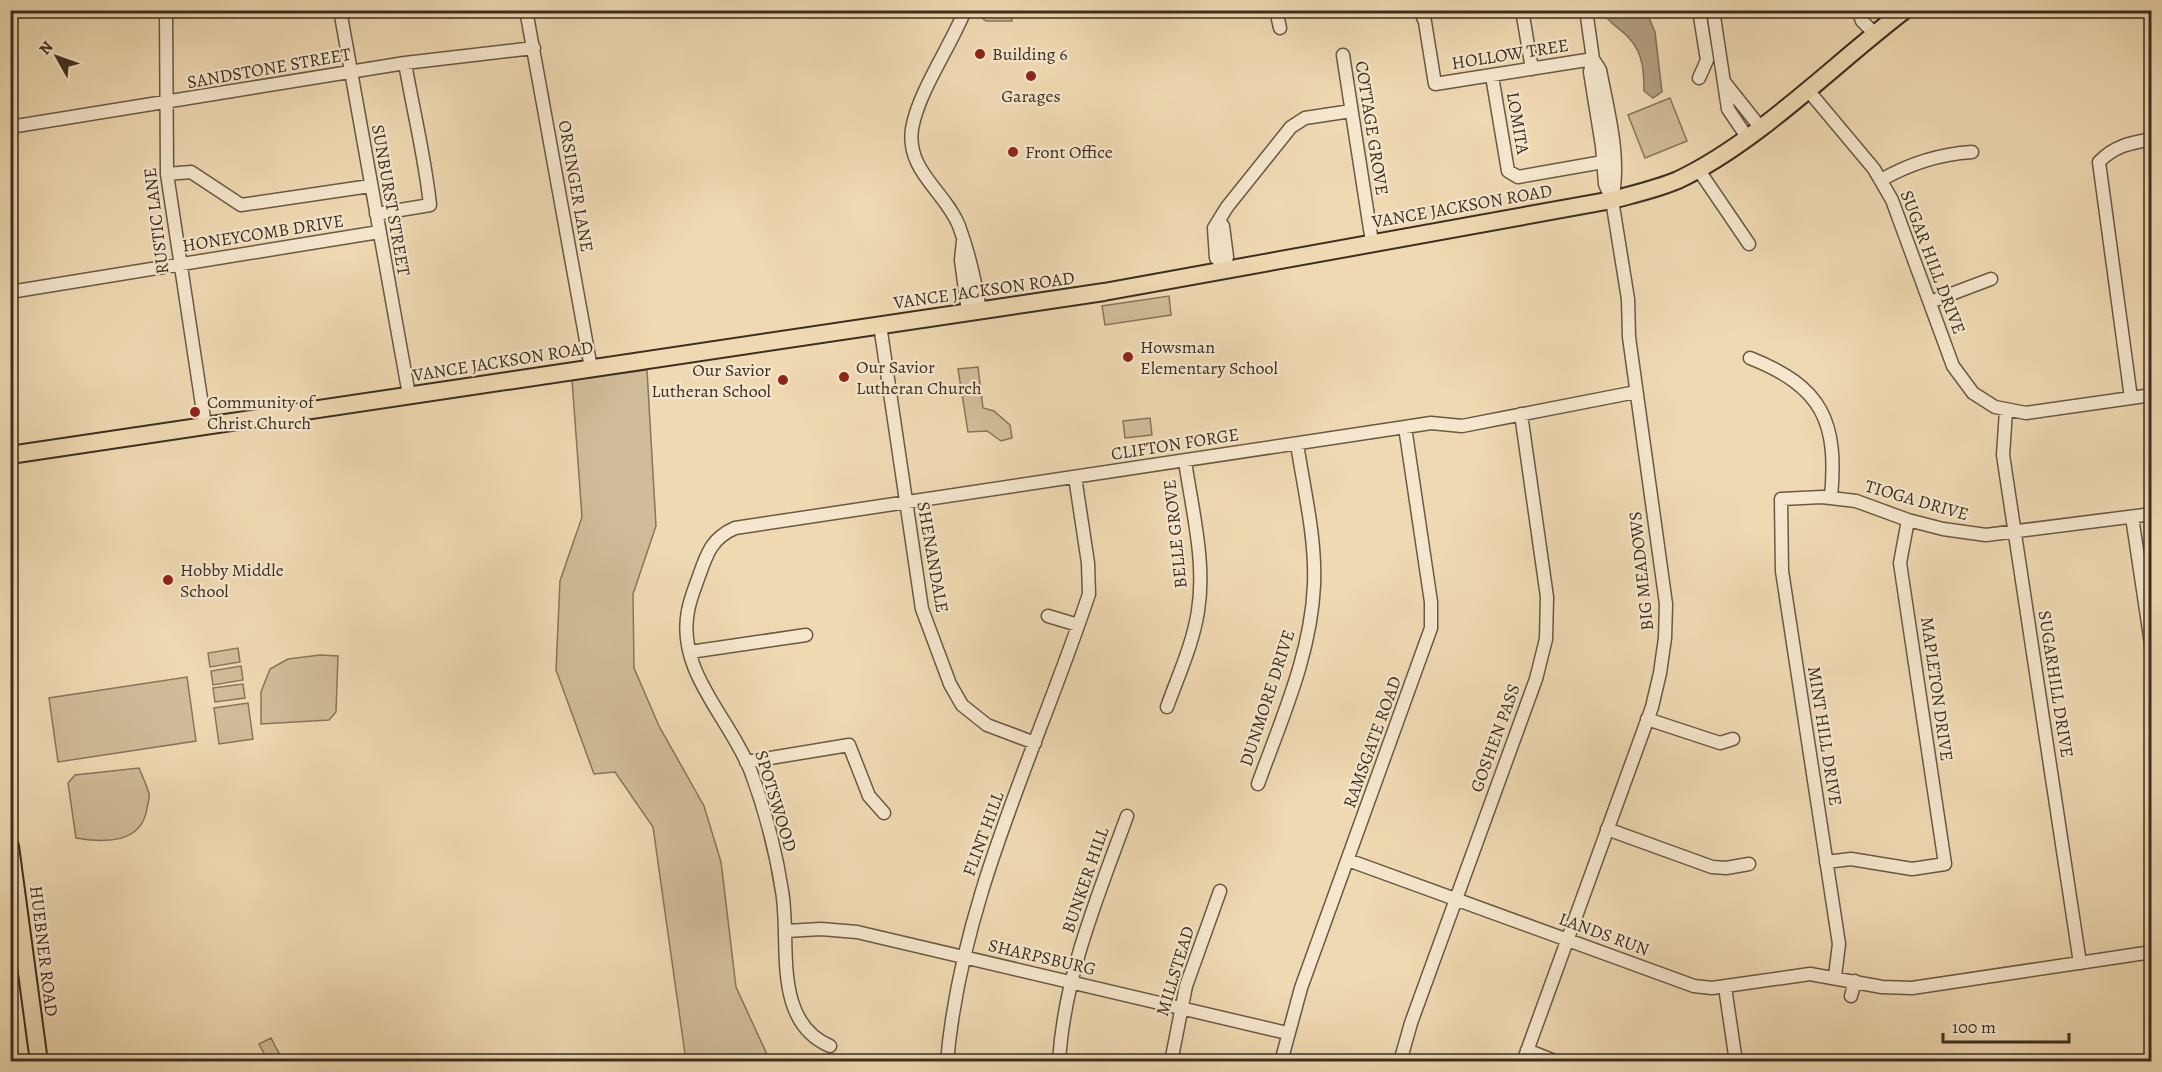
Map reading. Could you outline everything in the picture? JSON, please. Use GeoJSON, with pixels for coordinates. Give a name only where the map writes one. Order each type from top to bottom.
{"type":"FeatureCollection","features":[{"type":"Feature","properties":{"kind":"main road","name":"VANCE JACKSON ROAD"},"geometry":{"type":"LineString","coordinates":[[10,455],[205,424],[1104,292],[1224,263],[1371,242],[1612,200],[1660,187],[1698,169],[1753,132],[1905,10]]}},
{"type":"Feature","properties":{"kind":"main road","name":"HUEBNER ROAD"},"geometry":{"type":"LineString","coordinates":[[10,846],[39,1062]]}},
{"type":"Feature","properties":{"kind":"street","name":"RUSTIC LANE"},"geometry":{"type":"LineString","coordinates":[[166,10],[166,174],[205,424]]}},
{"type":"Feature","properties":{"kind":"street","name":"SUNBURST STREET"},"geometry":{"type":"LineString","coordinates":[[340,10],[409,395]]}},
{"type":"Feature","properties":{"kind":"street","name":"ORSINGER LANE"},"geometry":{"type":"LineString","coordinates":[[526,10],[591,368]]}},
{"type":"Feature","properties":{"kind":"street"},"geometry":{"type":"LineString","coordinates":[[965,10],[920,105],[912,126],[911,143],[919,169],[952,213],[969,250],[974,311]]}},
{"type":"Feature","properties":{"kind":"street"},"geometry":{"type":"LineString","coordinates":[[1276,10],[1280,28]]}},
{"type":"Feature","properties":{"kind":"street","name":"HOLLOW TREE"},"geometry":{"type":"LineString","coordinates":[[1419,10],[1425,22],[1435,84],[1593,59]]}},
{"type":"Feature","properties":{"kind":"street","name":"LOMITA"},"geometry":{"type":"LineString","coordinates":[[1522,10],[1532,69]]}},
{"type":"Feature","properties":{"kind":"street","name":"BIG MEADOWS"},"geometry":{"type":"LineString","coordinates":[[1525,1056],[1647,719],[1660,673],[1665,638],[1666,604],[1629,337],[1628,299],[1612,200],[1605,184],[1590,72],[1593,59],[1586,10]]}},
{"type":"Feature","properties":{"kind":"street"},"geometry":{"type":"LineString","coordinates":[[1699,78],[1707,60],[1700,10]]}},
{"type":"Feature","properties":{"kind":"street"},"geometry":{"type":"LineString","coordinates":[[1713,10],[1728,109],[1753,132]]}},
{"type":"Feature","properties":{"kind":"street"},"geometry":{"type":"LineString","coordinates":[[1858,10],[1862,21],[1875,34]]}},
{"type":"Feature","properties":{"kind":"street","name":"SANDSTONE STREET"},"geometry":{"type":"LineString","coordinates":[[10,127],[166,104],[350,71],[534,48]]}},
{"type":"Feature","properties":{"kind":"street","name":"COTTAGE GROVE"},"geometry":{"type":"LineString","coordinates":[[1343,55],[1371,242]]}},
{"type":"Feature","properties":{"kind":"street","name":"BIG MEADOWS"},"geometry":{"type":"LineString","coordinates":[[1593,59],[1600,70],[1613,145],[1616,181],[1612,200]]}},
{"type":"Feature","properties":{"kind":"street"},"geometry":{"type":"LineString","coordinates":[[376,214],[430,205],[426,162],[414,121],[405,63]]}},
{"type":"Feature","properties":{"kind":"street","name":"LOMITA"},"geometry":{"type":"LineString","coordinates":[[1492,76],[1508,171],[1511,175],[1518,177],[1603,162]]}},
{"type":"Feature","properties":{"kind":"street"},"geometry":{"type":"LineString","coordinates":[[1725,82],[1739,100],[1753,132]]}},
{"type":"Feature","properties":{"kind":"street","name":"SUGAR HILL DRIVE"},"geometry":{"type":"LineString","coordinates":[[1807,89],[1881,180],[1900,219],[1953,366],[1961,381],[1980,399],[2006,411]]}},
{"type":"Feature","properties":{"kind":"street"},"geometry":{"type":"LineString","coordinates":[[1728,109],[1739,100]]}},
{"type":"Feature","properties":{"kind":"street"},"geometry":{"type":"LineString","coordinates":[[1219,221],[1223,226],[1225,239],[1231,242],[1233,253],[1224,263],[1216,258],[1214,228],[1227,207],[1291,127],[1305,118],[1352,111]]}},
{"type":"Feature","properties":{"kind":"street"},"geometry":{"type":"LineString","coordinates":[[2131,398],[2099,162],[2118,147],[2151,139]]}},
{"type":"Feature","properties":{"kind":"street"},"geometry":{"type":"LineString","coordinates":[[1881,180],[1899,170],[1940,155],[1972,152]]}},
{"type":"Feature","properties":{"kind":"street"},"geometry":{"type":"LineString","coordinates":[[1698,169],[1749,244]]}},
{"type":"Feature","properties":{"kind":"street"},"geometry":{"type":"LineString","coordinates":[[166,174],[191,172],[241,205],[370,186]]}},
{"type":"Feature","properties":{"kind":"street","name":"HONEYCOMB DRIVE"},"geometry":{"type":"LineString","coordinates":[[10,292],[379,232]]}},
{"type":"Feature","properties":{"kind":"street"},"geometry":{"type":"LineString","coordinates":[[1930,302],[1991,279]]}},
{"type":"Feature","properties":{"kind":"street","name":"SHENANDALE"},"geometry":{"type":"LineString","coordinates":[[880,325],[922,609],[953,692],[962,705],[980,721],[1035,744]]}},
{"type":"Feature","properties":{"kind":"street"},"geometry":{"type":"LineString","coordinates":[[1750,358],[1790,376],[1815,401],[1832,443],[1834,466],[1831,497]]}},
{"type":"Feature","properties":{"kind":"street","name":"CLIFTON FORGE"},"geometry":{"type":"LineString","coordinates":[[720,534],[735,528],[1431,423],[1462,426],[1636,392]]}},
{"type":"Feature","properties":{"kind":"street"},"geometry":{"type":"LineString","coordinates":[[2006,411],[2039,412],[2151,395]]}},
{"type":"Feature","properties":{"kind":"street","name":"SUGARHILL DRIVE"},"geometry":{"type":"LineString","coordinates":[[2006,411],[2002,443],[2080,963]]}},
{"type":"Feature","properties":{"kind":"street","name":"GOSHEN PASS"},"geometry":{"type":"LineString","coordinates":[[1400,1062],[1411,1023],[1536,680],[1546,639],[1545,582],[1521,414]]}},
{"type":"Feature","properties":{"kind":"street","name":"RAMSGATE ROAD"},"geometry":{"type":"LineString","coordinates":[[1281,1062],[1287,1033],[1431,628],[1431,602],[1405,427]]}},
{"type":"Feature","properties":{"kind":"street","name":"DUNMORE DRIVE"},"geometry":{"type":"LineString","coordinates":[[1258,784],[1296,678],[1311,616],[1313,553],[1297,444]]}},
{"type":"Feature","properties":{"kind":"street","name":"BELLE GROVE"},"geometry":{"type":"LineString","coordinates":[[1167,707],[1194,631],[1200,591],[1198,550],[1185,461]]}},
{"type":"Feature","properties":{"kind":"street","name":"FLINT HILL"},"geometry":{"type":"LineString","coordinates":[[947,1062],[964,957],[983,885],[1089,594],[1089,578],[1075,477]]}},
{"type":"Feature","properties":{"kind":"street","name":"TIOGA DRIVE"},"geometry":{"type":"LineString","coordinates":[[1780,499],[1831,497],[1869,505],[1908,520],[1971,534],[2015,533],[2151,514]]}},
{"type":"Feature","properties":{"kind":"street","name":"MINT HILL DRIVE"},"geometry":{"type":"LineString","coordinates":[[1780,499],[1782,571],[1839,944],[1835,976]]}},
{"type":"Feature","properties":{"kind":"street"},"geometry":{"type":"LineString","coordinates":[[2132,517],[2151,646]]}},
{"type":"Feature","properties":{"kind":"street","name":"MAPLETON DRIVE"},"geometry":{"type":"LineString","coordinates":[[1826,862],[1851,858],[1912,869],[1945,864],[1900,563],[1908,520]]}},
{"type":"Feature","properties":{"kind":"street","name":"SPOTSWOOD"},"geometry":{"type":"LineString","coordinates":[[720,534],[706,554],[688,610],[690,652],[700,681],[746,762],[772,846],[782,890],[787,981],[793,1006],[814,1037],[830,1046]]}},
{"type":"Feature","properties":{"kind":"street"},"geometry":{"type":"LineString","coordinates":[[1048,616],[1078,625]]}},
{"type":"Feature","properties":{"kind":"street"},"geometry":{"type":"LineString","coordinates":[[690,652],[806,635]]}},
{"type":"Feature","properties":{"kind":"street"},"geometry":{"type":"LineString","coordinates":[[1647,719],[1720,743],[1733,740]]}},
{"type":"Feature","properties":{"kind":"street"},"geometry":{"type":"LineString","coordinates":[[746,762],[849,745],[869,796],[884,813]]}},
{"type":"Feature","properties":{"kind":"street","name":"BUNKER HILL"},"geometry":{"type":"LineString","coordinates":[[1059,1062],[1072,983],[1086,929],[1127,816]]}},
{"type":"Feature","properties":{"kind":"street"},"geometry":{"type":"LineString","coordinates":[[1607,829],[1713,867],[1749,864]]}},
{"type":"Feature","properties":{"kind":"street","name":"LANDS RUN"},"geometry":{"type":"LineString","coordinates":[[1348,860],[1694,986],[1725,987],[1797,974],[1835,976],[1882,987],[1912,988],[2151,952]]}},
{"type":"Feature","properties":{"kind":"street","name":"MILLSTEAD"},"geometry":{"type":"LineString","coordinates":[[1171,1062],[1181,1008],[1192,968],[1220,891]]}},
{"type":"Feature","properties":{"kind":"street","name":"SHARPSBURG"},"geometry":{"type":"LineString","coordinates":[[786,931],[838,929],[1287,1033]]}},
{"type":"Feature","properties":{"kind":"street"},"geometry":{"type":"LineString","coordinates":[[1851,996],[1855,981]]}},
{"type":"Feature","properties":{"kind":"street"},"geometry":{"type":"LineString","coordinates":[[1725,987],[1736,1062]]}},
{"type":"Feature","properties":{"kind":"street"},"geometry":{"type":"LineString","coordinates":[[1525,1056],[1557,1062]]}},
{"type":"Feature","properties":{"kind":"shaded area"},"geometry":{"type":"Polygon","coordinates":[[[973,11],[1011,11],[1012,21],[986,21],[973,11]]]}},
{"type":"Feature","properties":{"kind":"shaded area"},"geometry":{"type":"Polygon","coordinates":[[[1602,11],[1646,11],[1655,32],[1662,92],[1653,98],[1644,91],[1643,69],[1634,44],[1608,20],[1602,11]]]}},
{"type":"Feature","properties":{"kind":"shaded area"},"geometry":{"type":"Polygon","coordinates":[[[1670,98],[1687,141],[1645,158],[1628,115],[1670,98]]]}},
{"type":"Feature","properties":{"kind":"shaded area"},"geometry":{"type":"Polygon","coordinates":[[[1169,296],[1171,315],[1105,325],[1102,306],[1169,296]]]}},
{"type":"Feature","properties":{"kind":"shaded area"},"geometry":{"type":"Polygon","coordinates":[[[978,367],[983,408],[994,411],[1010,425],[1012,438],[1001,441],[987,431],[968,432],[958,369],[978,367]]]}},
{"type":"Feature","properties":{"kind":"shaded area"},"geometry":{"type":"Polygon","coordinates":[[[647,370],[656,526],[633,594],[634,668],[659,726],[704,806],[721,862],[736,987],[770,1061],[686,1061],[653,827],[615,772],[594,774],[556,670],[560,581],[582,517],[572,380],[647,370]]]}},
{"type":"Feature","properties":{"kind":"shaded area"},"geometry":{"type":"Polygon","coordinates":[[[1150,418],[1152,435],[1125,438],[1123,421],[1150,418]]]}},
{"type":"Feature","properties":{"kind":"shaded area"},"geometry":{"type":"Polygon","coordinates":[[[238,648],[240,662],[210,667],[208,653],[238,648]]]}},
{"type":"Feature","properties":{"kind":"shaded area"},"geometry":{"type":"Polygon","coordinates":[[[320,655],[338,656],[336,712],[329,720],[261,724],[261,692],[270,669],[288,659],[320,655]]]}},
{"type":"Feature","properties":{"kind":"shaded area"},"geometry":{"type":"Polygon","coordinates":[[[241,666],[243,680],[213,685],[211,671],[241,666]]]}},
{"type":"Feature","properties":{"kind":"shaded area"},"geometry":{"type":"Polygon","coordinates":[[[187,677],[196,741],[58,762],[49,698],[187,677]]]}},
{"type":"Feature","properties":{"kind":"shaded area"},"geometry":{"type":"Polygon","coordinates":[[[243,684],[245,698],[215,702],[213,688],[243,684]]]}},
{"type":"Feature","properties":{"kind":"shaded area"},"geometry":{"type":"Polygon","coordinates":[[[248,703],[253,739],[219,744],[214,708],[248,703]]]}},
{"type":"Feature","properties":{"kind":"shaded area"},"geometry":{"type":"Polygon","coordinates":[[[139,768],[149,797],[144,820],[138,829],[130,835],[110,840],[76,838],[68,783],[75,775],[139,768]]]}},
{"type":"Feature","properties":{"kind":"shaded area"},"geometry":{"type":"Polygon","coordinates":[[[271,1038],[282,1059],[268,1061],[259,1044],[271,1038]]]}},
{"type":"Feature","properties":{"kind":"place","name":"Building 6"},"geometry":{"type":"Point","coordinates":[980,54]}},
{"type":"Feature","properties":{"kind":"place","name":"Garages"},"geometry":{"type":"Point","coordinates":[1031,76]}},
{"type":"Feature","properties":{"kind":"place","name":"Front Office"},"geometry":{"type":"Point","coordinates":[1013,152]}},
{"type":"Feature","properties":{"kind":"place","name":"Howsman Elementary School"},"geometry":{"type":"Point","coordinates":[1128,357]}},
{"type":"Feature","properties":{"kind":"place","name":"Our Savior Lutheran Church"},"geometry":{"type":"Point","coordinates":[844,377]}},
{"type":"Feature","properties":{"kind":"place","name":"Our Savior Lutheran School"},"geometry":{"type":"Point","coordinates":[783,380]}},
{"type":"Feature","properties":{"kind":"place","name":"Community of Christ Church"},"geometry":{"type":"Point","coordinates":[195,412]}},
{"type":"Feature","properties":{"kind":"place","name":"Hobby Middle School"},"geometry":{"type":"Point","coordinates":[168,580]}}]}
